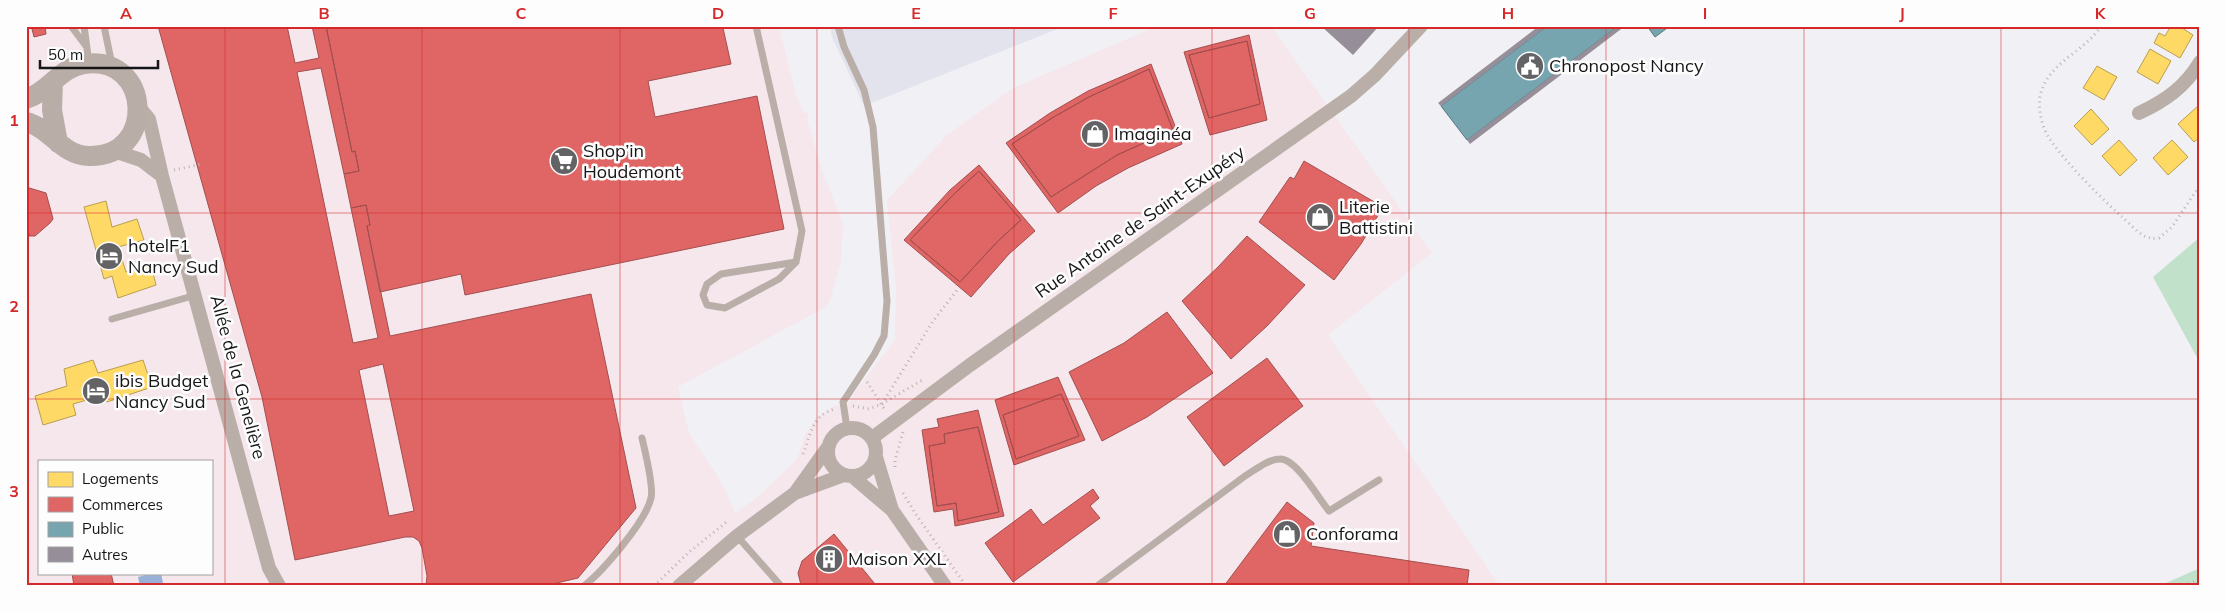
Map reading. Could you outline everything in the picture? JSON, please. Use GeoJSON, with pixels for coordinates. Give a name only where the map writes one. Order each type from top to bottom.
{"type":"FeatureCollection","features":[{"type":"Feature","properties":{"kind":"street","name":"Rue Antoine de Saint-Exupéry"},"geometry":{"type":"LineString","coordinates":[[872,438],[1351,96],[1375,75],[1421,26]]}},
{"type":"Feature","properties":{"kind":"street"},"geometry":{"type":"LineString","coordinates":[[26,99],[40,93],[66,70],[88,56],[112,68],[127,79],[133,87],[138,106],[136,126],[126,141],[114,151],[98,156],[80,156],[58,144],[50,134],[26,122]]}},
{"type":"Feature","properties":{"kind":"street"},"geometry":{"type":"LineString","coordinates":[[2139,113],[2162,102],[2179,88],[2200,62]]}},
{"type":"Feature","properties":{"kind":"street"},"geometry":{"type":"LineString","coordinates":[[53,81],[52,110],[58,144]]}},
{"type":"Feature","properties":{"kind":"street","name":"Allée de la Genelière"},"geometry":{"type":"LineString","coordinates":[[138,106],[150,119],[167,173],[196,295],[269,568],[279,586]]}},
{"type":"Feature","properties":{"kind":"street"},"geometry":{"type":"LineString","coordinates":[[114,151],[141,160],[167,173]]}},
{"type":"Feature","properties":{"kind":"street"},"geometry":{"type":"LineString","coordinates":[[679,586],[737,536],[795,493],[834,436],[847,428],[862,430],[872,438],[892,510]]}},
{"type":"Feature","properties":{"kind":"street"},"geometry":{"type":"LineString","coordinates":[[828,447],[831,464],[892,510],[945,586]]}},
{"type":"Feature","properties":{"kind":"street"},"geometry":{"type":"LineString","coordinates":[[795,493],[848,475],[862,474],[869,469],[876,457]]}},
{"type":"Feature","properties":{"kind":"lane"},"geometry":{"type":"LineString","coordinates":[[71,26],[88,56]]}},
{"type":"Feature","properties":{"kind":"lane"},"geometry":{"type":"LineString","coordinates":[[84,26],[88,56]]}},
{"type":"Feature","properties":{"kind":"lane"},"geometry":{"type":"LineString","coordinates":[[104,26],[112,68]]}},
{"type":"Feature","properties":{"kind":"lane"},"geometry":{"type":"LineString","coordinates":[[756,26],[802,231],[796,262],[779,279],[725,308],[707,305],[703,295],[707,284],[721,274],[796,262]]}},
{"type":"Feature","properties":{"kind":"lane"},"geometry":{"type":"LineString","coordinates":[[838,26],[844,47],[864,90],[873,127],[887,301],[884,336],[845,395],[842,408],[847,428]]}},
{"type":"Feature","properties":{"kind":"lane"},"geometry":{"type":"LineString","coordinates":[[112,319],[196,295]]}},
{"type":"Feature","properties":{"kind":"lane"},"geometry":{"type":"LineString","coordinates":[[584,586],[622,545],[645,514],[649,505],[652,497],[642,438]]}},
{"type":"Feature","properties":{"kind":"lane"},"geometry":{"type":"LineString","coordinates":[[1097,586],[1246,476],[1278,458],[1286,459],[1295,466],[1329,511],[1379,480]]}},
{"type":"Feature","properties":{"kind":"lane"},"geometry":{"type":"LineString","coordinates":[[737,536],[781,586]]}},
{"type":"Feature","properties":{"kind":"path"},"geometry":{"type":"LineString","coordinates":[[2101,26],[2096,34],[2059,65],[2046,83],[2040,98],[2040,107],[2041,117],[2048,137],[2096,192],[2146,237],[2159,238],[2172,226],[2200,185]]}},
{"type":"Feature","properties":{"kind":"path"},"geometry":{"type":"LineString","coordinates":[[167,173],[202,164]]}},
{"type":"Feature","properties":{"kind":"path"},"geometry":{"type":"LineString","coordinates":[[882,404],[933,321],[958,289]]}},
{"type":"Feature","properties":{"kind":"path"},"geometry":{"type":"LineString","coordinates":[[860,374],[874,390],[891,423],[904,433],[895,460],[896,475]]}},
{"type":"Feature","properties":{"kind":"path"},"geometry":{"type":"LineString","coordinates":[[810,473],[798,463],[804,453],[812,426],[822,415],[858,405],[869,409],[882,404],[929,376]]}},
{"type":"Feature","properties":{"kind":"path"},"geometry":{"type":"LineString","coordinates":[[901,490],[966,586]]}},
{"type":"Feature","properties":{"kind":"path"},"geometry":{"type":"LineString","coordinates":[[654,586],[688,553],[730,520]]}},
{"type":"Feature","properties":{"kind":"path"},"geometry":{"type":"LineString","coordinates":[[2184,586],[2200,580]]}},
{"type":"Feature","properties":{"kind":"shaded area"},"geometry":{"type":"Polygon","coordinates":[[[26,26],[779,26],[796,94],[803,113],[807,112],[809,118],[807,119],[821,167],[843,224],[841,261],[830,300],[826,307],[678,387],[689,433],[722,483],[735,513],[759,496],[797,459],[806,433],[816,418],[834,406],[848,404],[857,389],[895,340],[896,288],[887,200],[947,135],[1013,88],[1157,26],[1271,26],[1432,253],[1328,335],[1500,586],[26,586],[26,26]]]}},
{"type":"Feature","properties":{"kind":"shaded area"},"geometry":{"type":"Polygon","coordinates":[[[830,26],[1065,26],[864,106],[832,37],[830,26]]]}},
{"type":"Feature","properties":{"kind":"green space"},"geometry":{"type":"Polygon","coordinates":[[[2200,237],[2200,363],[2153,277],[2200,237]]]}},
{"type":"Feature","properties":{"kind":"green space"},"geometry":{"type":"Polygon","coordinates":[[[2200,568],[2200,586],[2159,586],[2200,568]]]}},
{"type":"Feature","properties":{"kind":"water"},"geometry":{"type":"Polygon","coordinates":[[[149,574],[161,574],[163,583],[140,586],[138,577],[149,574]]]}},
{"type":"Feature","properties":{"kind":"building: Logements"},"geometry":{"type":"Polygon","coordinates":[[[2171,26],[2179,26],[2193,35],[2180,58],[2154,43],[2159,33],[2165,36],[2171,26]]]}},
{"type":"Feature","properties":{"kind":"building: Logements"},"geometry":{"type":"Polygon","coordinates":[[[2150,49],[2171,61],[2158,84],[2137,72],[2150,49]]]}},
{"type":"Feature","properties":{"kind":"building: Logements"},"geometry":{"type":"Polygon","coordinates":[[[2097,66],[2117,77],[2104,100],[2083,88],[2097,66]]]}},
{"type":"Feature","properties":{"kind":"building: Logements"},"geometry":{"type":"Polygon","coordinates":[[[2198,106],[2200,108],[2200,137],[2194,142],[2178,124],[2198,106]]]}},
{"type":"Feature","properties":{"kind":"building: Logements"},"geometry":{"type":"Polygon","coordinates":[[[2091,109],[2109,129],[2092,145],[2074,126],[2091,109]]]}},
{"type":"Feature","properties":{"kind":"building: Logements"},"geometry":{"type":"Polygon","coordinates":[[[2119,140],[2137,160],[2120,176],[2102,156],[2119,140]]]}},
{"type":"Feature","properties":{"kind":"building: Logements"},"geometry":{"type":"Polygon","coordinates":[[[2172,140],[2188,157],[2168,175],[2153,158],[2172,140]]]}},
{"type":"Feature","properties":{"kind":"building: Logements","name":"hotelF1 Nancy Sud"},"geometry":{"type":"Polygon","coordinates":[[[106,201],[112,227],[137,219],[144,240],[118,247],[126,272],[151,265],[156,285],[118,298],[112,276],[104,279],[84,207],[106,201]]]}},
{"type":"Feature","properties":{"kind":"building: Logements","name":"ibis Budget Nancy Sud"},"geometry":{"type":"Polygon","coordinates":[[[93,360],[98,373],[143,360],[152,387],[107,402],[104,395],[73,404],[76,415],[43,425],[35,396],[67,386],[64,369],[93,360]]]}},
{"type":"Feature","properties":{"kind":"building: Commerces"},"geometry":{"type":"Polygon","coordinates":[[[45,26],[46,34],[34,37],[32,29],[45,26]]]}},
{"type":"Feature","properties":{"kind":"building: Commerces"},"geometry":{"type":"Polygon","coordinates":[[[158,26],[287,26],[295,63],[319,58],[312,26],[326,26],[352,152],[355,151],[359,171],[344,174],[321,68],[297,72],[353,343],[378,338],[351,208],[366,205],[370,225],[367,226],[390,336],[591,294],[636,508],[578,578],[544,586],[426,586],[427,576],[422,548],[419,541],[413,537],[405,537],[295,560],[262,397],[158,26]],[[383,364],[359,370],[389,516],[414,511],[383,364]]]}},
{"type":"Feature","properties":{"kind":"building: Commerces","name":"Shop’in Houdemont"},"geometry":{"type":"Polygon","coordinates":[[[326,26],[731,26],[723,28],[731,64],[648,81],[655,117],[757,96],[784,229],[465,295],[461,274],[380,292],[367,226],[370,225],[366,205],[351,208],[344,174],[359,171],[355,151],[352,152],[326,26]]]}},
{"type":"Feature","properties":{"kind":"building: Commerces"},"geometry":{"type":"Polygon","coordinates":[[[1249,35],[1267,120],[1210,135],[1184,52],[1249,35]],[[1247,41],[1189,55],[1209,118],[1260,104],[1247,41]]]}},
{"type":"Feature","properties":{"kind":"building: Commerces"},"geometry":{"type":"Polygon","coordinates":[[[1247,41],[1260,104],[1209,118],[1189,55],[1247,41]]]}},
{"type":"Feature","properties":{"kind":"building: Commerces"},"geometry":{"type":"Polygon","coordinates":[[[1151,64],[1182,144],[1128,168],[1096,186],[1058,213],[1006,143],[1050,113],[1088,91],[1151,64]],[[1149,69],[1089,97],[1012,144],[1051,197],[1117,155],[1173,130],[1149,69]]]}},
{"type":"Feature","properties":{"kind":"building: Commerces","name":"Imaginéa"},"geometry":{"type":"Polygon","coordinates":[[[1149,69],[1173,130],[1117,155],[1051,197],[1012,144],[1089,97],[1149,69]]]}},
{"type":"Feature","properties":{"kind":"building: Commerces","name":"Literie Battistini"},"geometry":{"type":"Polygon","coordinates":[[[1304,161],[1383,207],[1361,244],[1334,280],[1259,222],[1290,177],[1294,179],[1304,161]]]}},
{"type":"Feature","properties":{"kind":"building: Commerces"},"geometry":{"type":"Polygon","coordinates":[[[979,165],[1035,231],[1009,254],[971,297],[904,240],[950,190],[979,165]],[[979,171],[910,240],[960,282],[998,241],[1021,220],[979,171]]]}},
{"type":"Feature","properties":{"kind":"building: Commerces"},"geometry":{"type":"Polygon","coordinates":[[[979,171],[1021,220],[998,241],[960,282],[910,240],[979,171]]]}},
{"type":"Feature","properties":{"kind":"building: Commerces"},"geometry":{"type":"Polygon","coordinates":[[[26,187],[46,193],[53,219],[35,236],[29,236],[30,234],[26,233],[26,187]]]}},
{"type":"Feature","properties":{"kind":"building: Commerces"},"geometry":{"type":"Polygon","coordinates":[[[1247,236],[1305,285],[1267,326],[1231,359],[1182,301],[1247,236]]]}},
{"type":"Feature","properties":{"kind":"building: Commerces"},"geometry":{"type":"Polygon","coordinates":[[[1167,312],[1213,373],[1147,417],[1102,441],[1069,372],[1124,343],[1167,312]]]}},
{"type":"Feature","properties":{"kind":"building: Commerces"},"geometry":{"type":"Polygon","coordinates":[[[1267,358],[1303,406],[1224,466],[1187,417],[1267,358]]]}},
{"type":"Feature","properties":{"kind":"building: Commerces"},"geometry":{"type":"Polygon","coordinates":[[[1058,377],[1085,440],[1014,465],[995,400],[1058,377]],[[1061,394],[1003,415],[1016,459],[1079,436],[1061,394]]]}},
{"type":"Feature","properties":{"kind":"building: Commerces"},"geometry":{"type":"Polygon","coordinates":[[[1061,394],[1079,436],[1016,459],[1003,415],[1061,394]]]}},
{"type":"Feature","properties":{"kind":"building: Commerces"},"geometry":{"type":"Polygon","coordinates":[[[978,410],[1004,516],[955,526],[953,509],[934,512],[922,430],[939,427],[937,419],[978,410]],[[978,427],[944,434],[945,443],[929,446],[937,506],[956,503],[958,521],[999,512],[978,427]]]}},
{"type":"Feature","properties":{"kind":"building: Commerces"},"geometry":{"type":"Polygon","coordinates":[[[978,427],[999,512],[958,521],[956,503],[937,506],[929,446],[945,443],[944,434],[978,427]]]}},
{"type":"Feature","properties":{"kind":"building: Commerces"},"geometry":{"type":"Polygon","coordinates":[[[1093,489],[1099,498],[1090,506],[1100,518],[1013,582],[985,543],[1031,509],[1043,525],[1093,489]]]}},
{"type":"Feature","properties":{"kind":"building: Commerces","name":"Conforama"},"geometry":{"type":"Polygon","coordinates":[[[1287,502],[1314,523],[1311,546],[1469,570],[1467,586],[1224,586],[1287,502]]]}},
{"type":"Feature","properties":{"kind":"building: Commerces","name":"Maison XXL"},"geometry":{"type":"Polygon","coordinates":[[[834,534],[875,584],[873,586],[801,585],[798,573],[802,561],[834,534]]]}},
{"type":"Feature","properties":{"kind":"building: Commerces"},"geometry":{"type":"Polygon","coordinates":[[[72,574],[111,574],[114,586],[74,586],[72,574]]]}},
{"type":"Feature","properties":{"kind":"building: Public","name":"Chronopost Nancy"},"geometry":{"type":"Polygon","coordinates":[[[1547,26],[1618,26],[1467,140],[1441,106],[1547,26]]]}},
{"type":"Feature","properties":{"kind":"building: Public","name":"Chronopost Nancy"},"geometry":{"type":"Polygon","coordinates":[[[1647,26],[1670,26],[1655,37],[1647,26]]]}},
{"type":"Feature","properties":{"kind":"building: Autres"},"geometry":{"type":"Polygon","coordinates":[[[1321,26],[1379,26],[1353,55],[1321,26]]]}},
{"type":"Feature","properties":{"kind":"building: Autres"},"geometry":{"type":"Polygon","coordinates":[[[1539,26],[1547,26],[1441,106],[1438,103],[1539,26]]]}},
{"type":"Feature","properties":{"kind":"building: Autres"},"geometry":{"type":"Polygon","coordinates":[[[1618,26],[1625,26],[1470,144],[1467,140],[1618,26]]]}},
{"type":"Feature","properties":{"kind":"place","name":"Chronopost Nancy"},"geometry":{"type":"Point","coordinates":[1530,66]}},
{"type":"Feature","properties":{"kind":"place","name":"Imaginéa"},"geometry":{"type":"Point","coordinates":[1095,134]}},
{"type":"Feature","properties":{"kind":"place","name":"Shop’in Houdemont"},"geometry":{"type":"Point","coordinates":[564,161]}},
{"type":"Feature","properties":{"kind":"place","name":"Literie Battistini"},"geometry":{"type":"Point","coordinates":[1320,217]}},
{"type":"Feature","properties":{"kind":"place","name":"hotelF1 Nancy Sud"},"geometry":{"type":"Point","coordinates":[109,256]}},
{"type":"Feature","properties":{"kind":"place","name":"ibis Budget Nancy Sud"},"geometry":{"type":"Point","coordinates":[96,391]}},
{"type":"Feature","properties":{"kind":"place","name":"Conforama"},"geometry":{"type":"Point","coordinates":[1287,534]}},
{"type":"Feature","properties":{"kind":"place","name":"Maison XXL"},"geometry":{"type":"Point","coordinates":[829,559]}}]}
